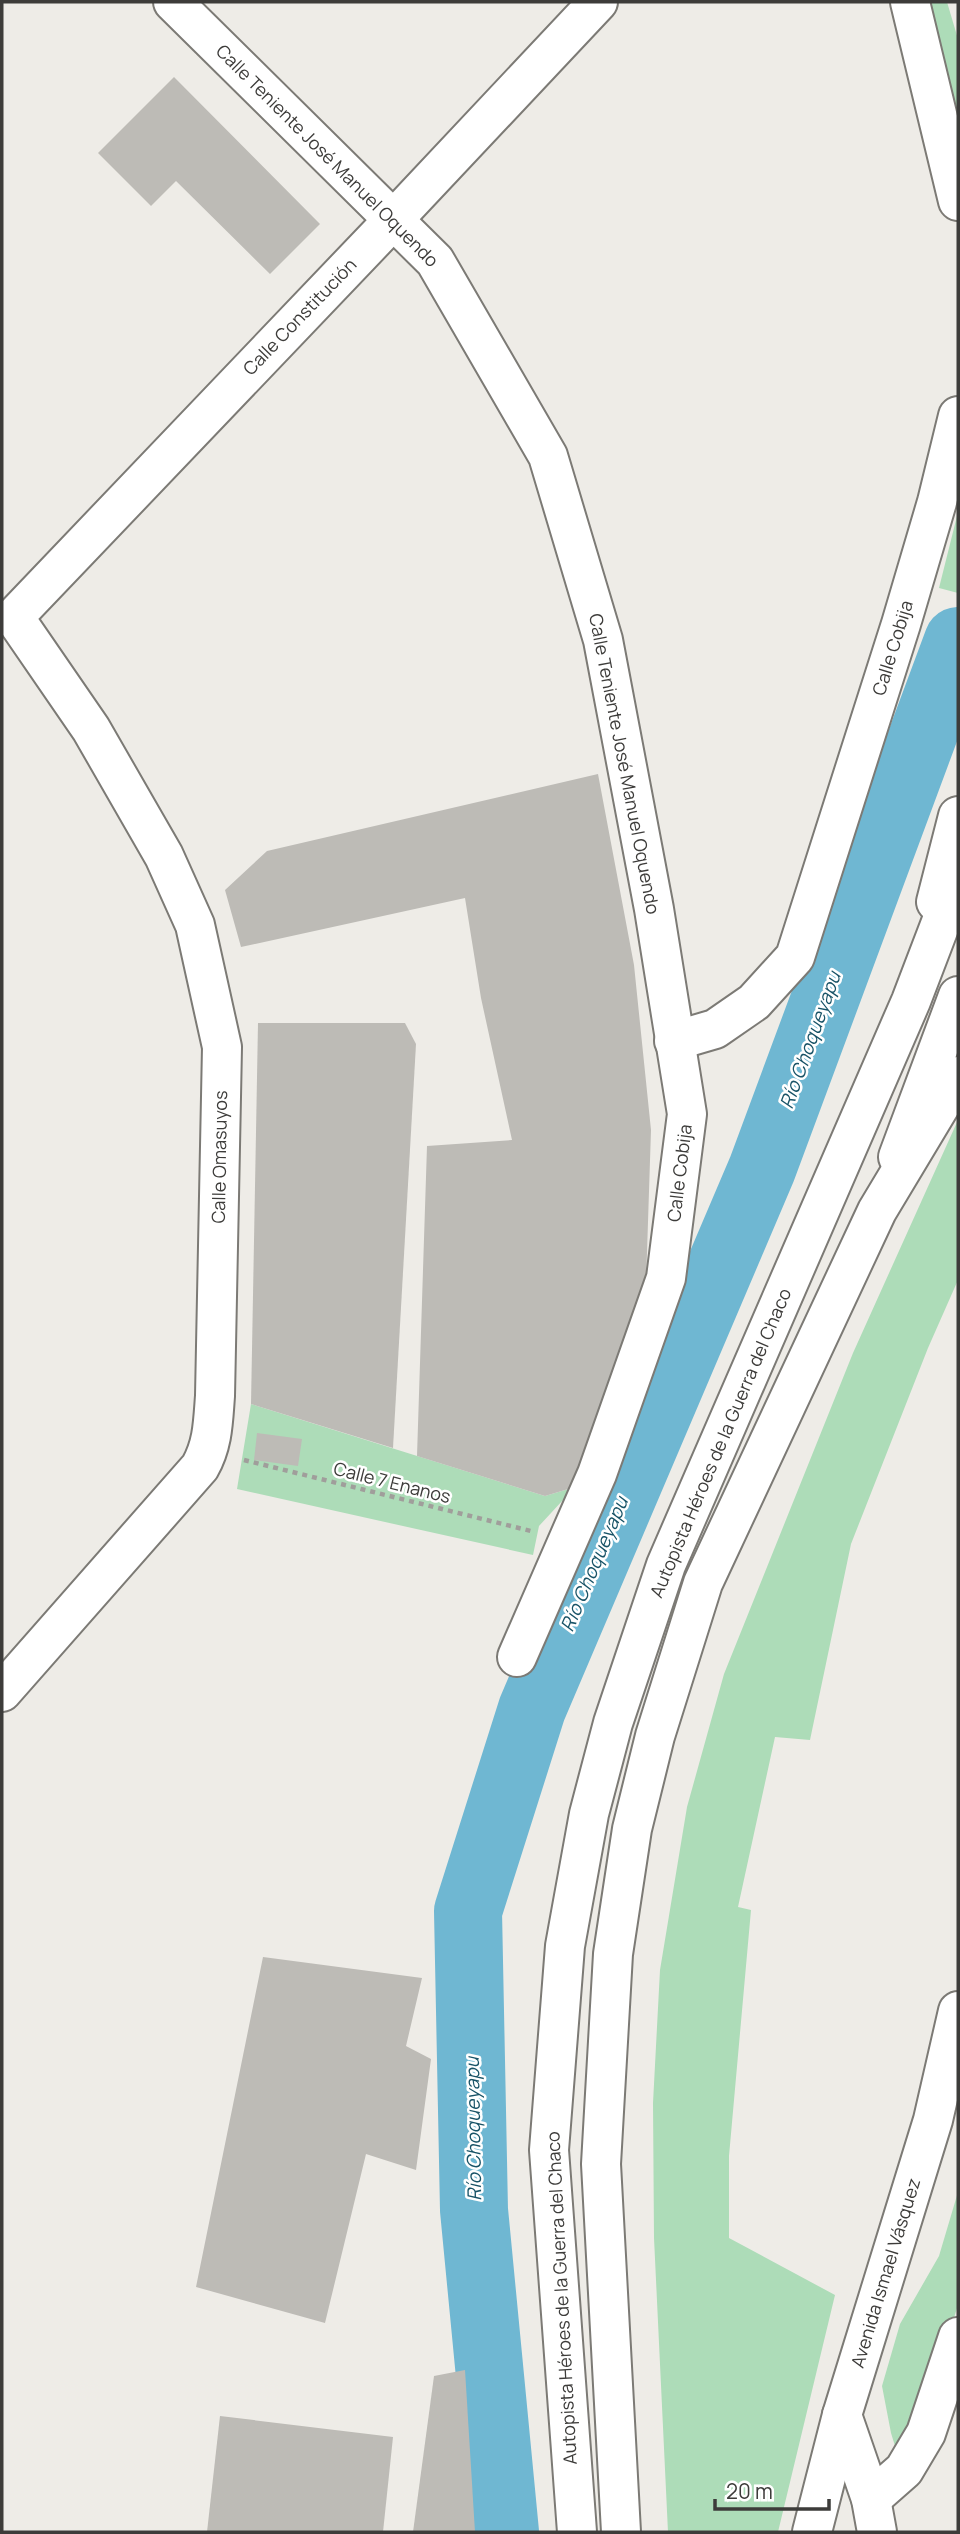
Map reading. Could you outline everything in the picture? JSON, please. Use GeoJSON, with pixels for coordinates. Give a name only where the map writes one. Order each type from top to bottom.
{"type":"FeatureCollection","features":[{"type":"Feature","properties":{"kind":"main road","name":"Calle Teniente José Manuel Oquendo"},"geometry":{"type":"LineString","coordinates":[[173,2],[435,261],[548,457],[603,640],[654,909],[674,1041]]}},
{"type":"Feature","properties":{"kind":"main road","name":"Calle Constitución"},"geometry":{"type":"LineString","coordinates":[[6,617],[394,219],[597,2]]}},
{"type":"Feature","properties":{"kind":"main road"},"geometry":{"type":"LineString","coordinates":[[910,2],[958,201]]}},
{"type":"Feature","properties":{"kind":"main road","name":"Calle Cobija"},"geometry":{"type":"LineString","coordinates":[[517,1657],[597,1474],[666,1278],[687,1114],[674,1041],[715,1029],[754,1002],[795,957],[901,624],[937,502],[958,416]]}},
{"type":"Feature","properties":{"kind":"main road","name":"Calle Omasuyos"},"geometry":{"type":"LineString","coordinates":[[2,1692],[200,1466],[209,1451],[215,1396],[222,1047],[195,925],[164,856],[90,729],[6,617]]}},
{"type":"Feature","properties":{"kind":"main road"},"geometry":{"type":"LineString","coordinates":[[911,1001],[958,816]]}},
{"type":"Feature","properties":{"kind":"main road","name":"Autopista Héroes de la Guerra del Chaco"},"geometry":{"type":"LineString","coordinates":[[577,2532],[549,2150],[565,1946],[589,1814],[613,1723],[666,1564],[911,1001],[958,878]]}},
{"type":"Feature","properties":{"kind":"main road"},"geometry":{"type":"LineString","coordinates":[[621,2532],[601,2164],[613,1954],[632,1829],[655,1736],[703,1583],[877,1211],[958,996]]}},
{"type":"Feature","properties":{"kind":"main road"},"geometry":{"type":"LineString","coordinates":[[877,1211],[958,1076]]}},
{"type":"Feature","properties":{"kind":"main road","name":"Avenida Ismael Vásquez"},"geometry":{"type":"LineString","coordinates":[[812,2532],[842,2415],[933,2120],[958,2011]]}},
{"type":"Feature","properties":{"kind":"main road"},"geometry":{"type":"LineString","coordinates":[[874,2515],[926,2433],[958,2337]]}},
{"type":"Feature","properties":{"kind":"main road"},"geometry":{"type":"LineString","coordinates":[[842,2415],[874,2515]]}},
{"type":"Feature","properties":{"kind":"path","name":"Calle 7 Enanos"},"geometry":{"type":"LineString","coordinates":[[209,1451],[569,1541]]}},
{"type":"Feature","properties":{"kind":"green space"},"geometry":{"type":"Polygon","coordinates":[[[927,2],[947,2],[958,39],[958,122],[927,2]]]}},
{"type":"Feature","properties":{"kind":"green space"},"geometry":{"type":"Polygon","coordinates":[[[958,512],[958,593],[939,588],[958,512]]]}},
{"type":"Feature","properties":{"kind":"green space"},"geometry":{"type":"Polygon","coordinates":[[[958,1120],[958,1280],[928,1348],[851,1544],[810,1740],[775,1737],[738,1907],[751,1910],[729,2156],[729,2238],[835,2295],[778,2532],[668,2532],[654,2238],[653,2103],[660,1970],[687,1807],[724,1674],[853,1353],[958,1120]]]}},
{"type":"Feature","properties":{"kind":"green space"},"geometry":{"type":"Polygon","coordinates":[[[251,1404],[545,1496],[575,1487],[539,1526],[533,1555],[237,1489],[251,1404]]]}},
{"type":"Feature","properties":{"kind":"green space"},"geometry":{"type":"Polygon","coordinates":[[[958,2192],[958,2305],[920,2426],[899,2459],[882,2386],[900,2324],[939,2256],[958,2192]]]}},
{"type":"Feature","properties":{"kind":"building"},"geometry":{"type":"Polygon","coordinates":[[[174,77],[320,224],[270,274],[176,181],[151,206],[98,153],[174,77]]]}},
{"type":"Feature","properties":{"kind":"building"},"geometry":{"type":"Polygon","coordinates":[[[598,774],[634,965],[651,1130],[646,1283],[575,1487],[545,1496],[417,1456],[427,1146],[512,1140],[481,998],[465,898],[241,947],[225,890],[267,851],[598,774]]]}},
{"type":"Feature","properties":{"kind":"building"},"geometry":{"type":"Polygon","coordinates":[[[258,1023],[405,1023],[416,1044],[393,1448],[251,1404],[258,1023]]]}},
{"type":"Feature","properties":{"kind":"building"},"geometry":{"type":"Polygon","coordinates":[[[257,1433],[302,1439],[298,1466],[254,1460],[257,1433]]]}},
{"type":"Feature","properties":{"kind":"building"},"geometry":{"type":"Polygon","coordinates":[[[263,1957],[422,1978],[406,2046],[431,2059],[416,2170],[366,2154],[325,2323],[196,2287],[263,1957]]]}},
{"type":"Feature","properties":{"kind":"building"},"geometry":{"type":"Polygon","coordinates":[[[465,2370],[475,2532],[413,2532],[434,2376],[465,2370]]]}},
{"type":"Feature","properties":{"kind":"building"},"geometry":{"type":"Polygon","coordinates":[[[220,2416],[393,2437],[383,2532],[207,2532],[220,2416]]]}},
{"type":"Feature","properties":{"kind":"waterway","name":"Río Choqueyapu"},"geometry":{"type":"LineString","coordinates":[[505,2532],[474,2210],[468,1911],[532,1709],[762,1169],[958,641]]}}]}
